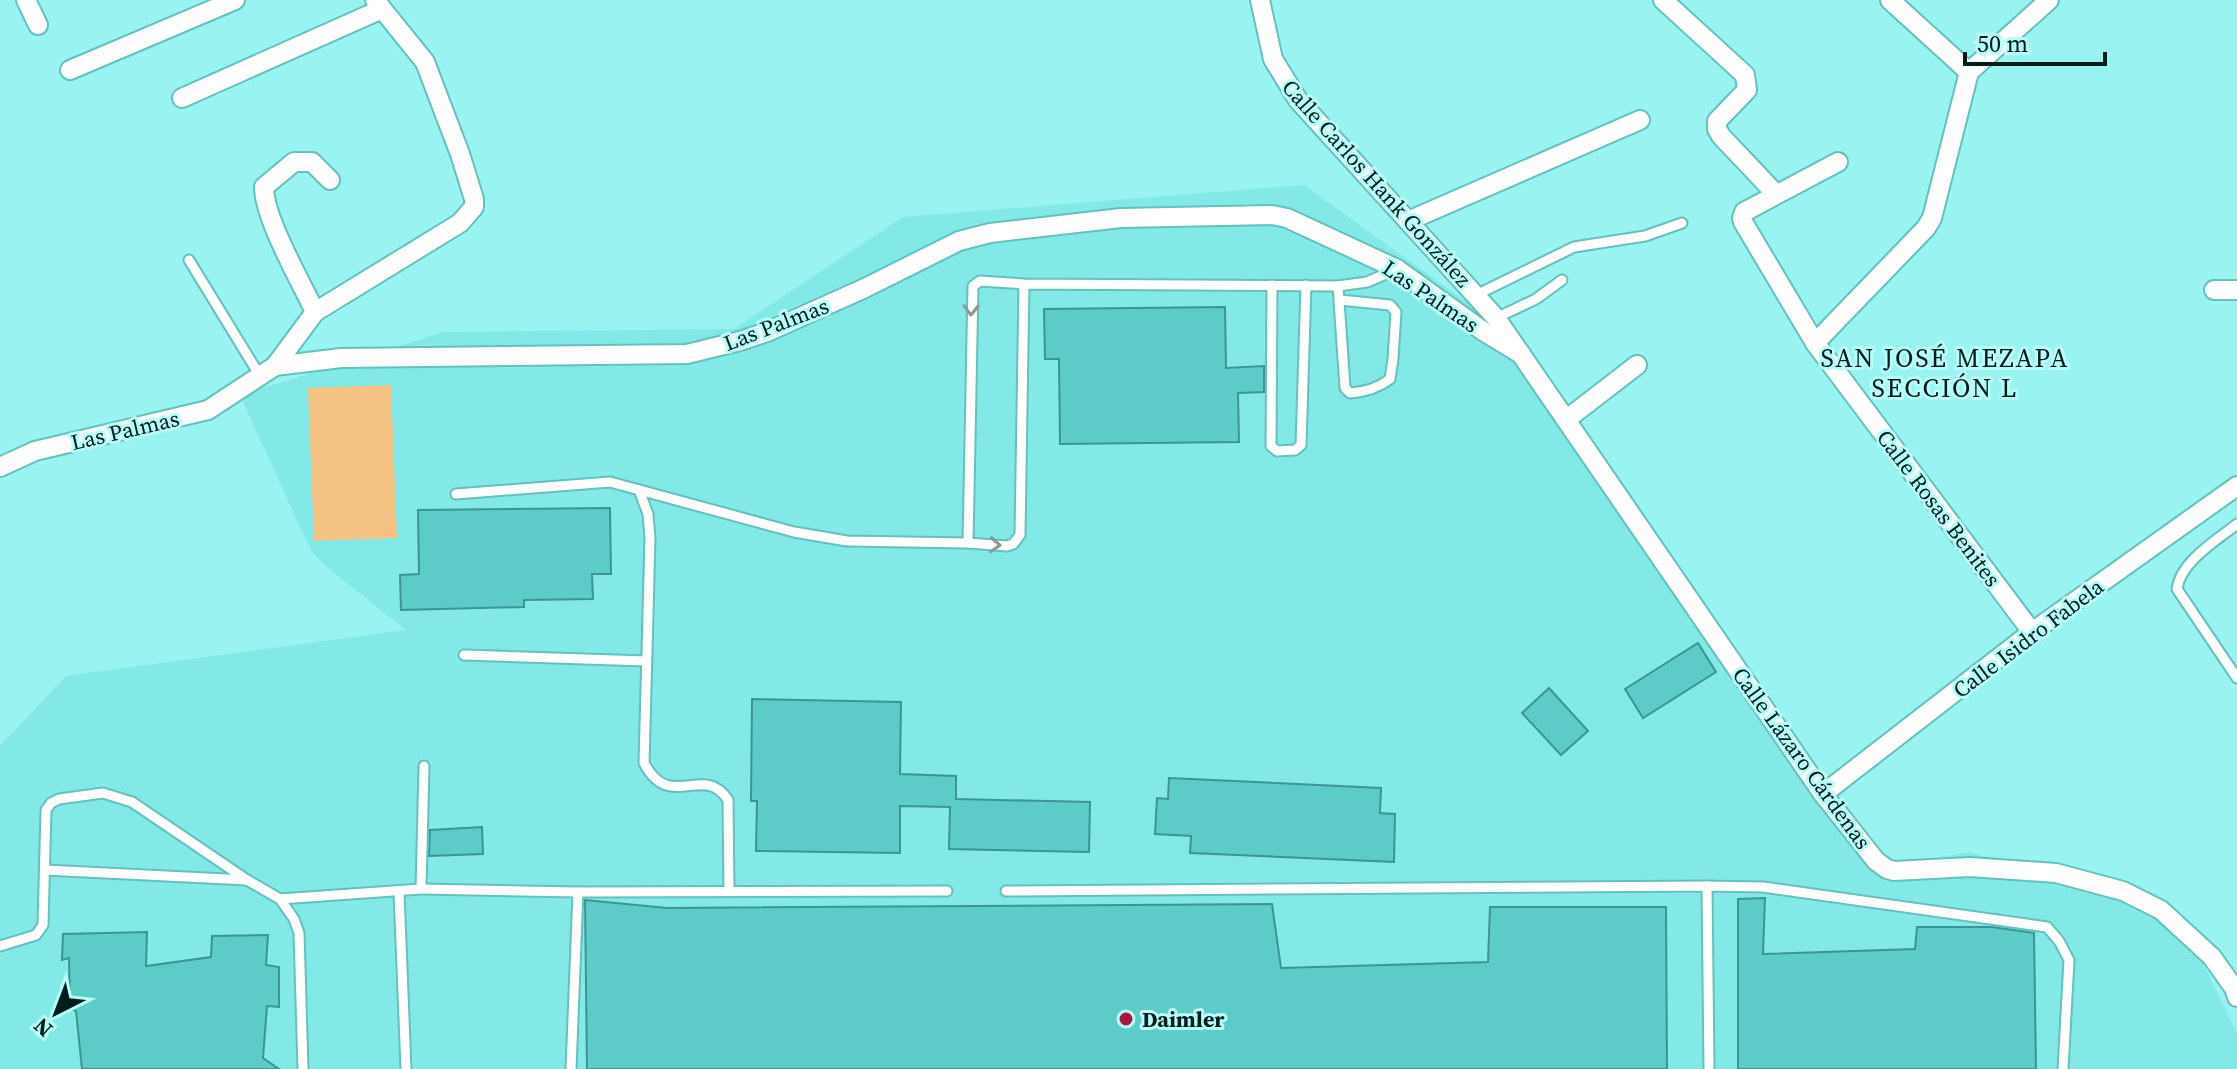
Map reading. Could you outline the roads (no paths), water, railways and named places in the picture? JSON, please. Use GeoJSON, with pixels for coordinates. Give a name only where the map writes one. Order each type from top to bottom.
{"type":"FeatureCollection","features":[{"type":"Feature","properties":{"kind":"street"},"geometry":{"type":"LineString","coordinates":[[26,0],[38,25]]}},
{"type":"Feature","properties":{"kind":"street"},"geometry":{"type":"LineString","coordinates":[[70,70],[235,0]]}},
{"type":"Feature","properties":{"kind":"street","name":"Calle Carlos Hank González"},"geometry":{"type":"LineString","coordinates":[[1260,0],[1273,59],[1298,100],[1476,295],[1521,354]]}},
{"type":"Feature","properties":{"kind":"street"},"geometry":{"type":"LineString","coordinates":[[1663,0],[1745,75],[1747,90],[1717,121],[1717,129],[1776,194],[1838,162]]}},
{"type":"Feature","properties":{"kind":"street"},"geometry":{"type":"LineString","coordinates":[[1890,0],[1969,72]]}},
{"type":"Feature","properties":{"kind":"street"},"geometry":{"type":"LineString","coordinates":[[1815,343],[1926,228],[1932,218],[1969,72],[2049,0]]}},
{"type":"Feature","properties":{"kind":"street"},"geometry":{"type":"LineString","coordinates":[[182,98],[378,4],[425,62],[460,154],[474,199],[474,207],[460,223],[315,312],[268,371]]}},
{"type":"Feature","properties":{"kind":"street"},"geometry":{"type":"LineString","coordinates":[[1408,221],[1640,120]]}},
{"type":"Feature","properties":{"kind":"street"},"geometry":{"type":"LineString","coordinates":[[315,312],[270,216],[264,187],[294,162],[312,162],[330,180]]}},
{"type":"Feature","properties":{"kind":"street","name":"Calle Rosas Benites"},"geometry":{"type":"LineString","coordinates":[[1776,194],[1744,212],[1743,222],[1815,343],[2032,632]]}},
{"type":"Feature","properties":{"kind":"street","name":"Las Palmas"},"geometry":{"type":"LineString","coordinates":[[0,467],[35,451],[208,410],[268,371],[341,358],[687,354],[767,332],[959,241],[990,233],[1121,218],[1280,216],[1397,269],[1483,331],[1521,354]]}},
{"type":"Feature","properties":{"kind":"street"},"geometry":{"type":"LineString","coordinates":[[2214,290],[2237,290]]}},
{"type":"Feature","properties":{"kind":"street","name":"Calle Lázaro Cárdenas"},"geometry":{"type":"LineString","coordinates":[[1521,354],[1823,794],[1876,861],[1887,869],[1970,867],[2056,873],[2123,891],[2161,910],[2212,957],[2237,997]]}},
{"type":"Feature","properties":{"kind":"street"},"geometry":{"type":"LineString","coordinates":[[1567,419],[1637,365]]}},
{"type":"Feature","properties":{"kind":"street","name":"Calle Isidro Fabela"},"geometry":{"type":"LineString","coordinates":[[1823,794],[2032,632],[2237,486]]}},
{"type":"Feature","properties":{"kind":"lane"},"geometry":{"type":"LineString","coordinates":[[1476,295],[1574,247],[1645,236],[1682,223]]}},
{"type":"Feature","properties":{"kind":"lane"},"geometry":{"type":"LineString","coordinates":[[189,260],[268,371]]}},
{"type":"Feature","properties":{"kind":"lane"},"geometry":{"type":"LineString","coordinates":[[968,543],[971,289],[980,281],[1338,286],[1367,282],[1397,269]]}},
{"type":"Feature","properties":{"kind":"lane"},"geometry":{"type":"LineString","coordinates":[[1496,318],[1536,299],[1562,280]]}},
{"type":"Feature","properties":{"kind":"lane"},"geometry":{"type":"LineString","coordinates":[[456,494],[610,482],[794,532],[847,541],[1013,544],[1020,535],[1024,284]]}},
{"type":"Feature","properties":{"kind":"lane"},"geometry":{"type":"LineString","coordinates":[[1272,285],[1271,446],[1277,451],[1295,450],[1301,445],[1306,285]]}},
{"type":"Feature","properties":{"kind":"lane"},"geometry":{"type":"LineString","coordinates":[[1338,286],[1345,388],[1350,393],[1363,392],[1390,379],[1396,312],[1390,305],[1340,300]]}},
{"type":"Feature","properties":{"kind":"lane"},"geometry":{"type":"LineString","coordinates":[[639,490],[648,514],[650,538],[644,763],[649,774],[670,788],[711,785],[721,789],[728,800],[729,891]]}},
{"type":"Feature","properties":{"kind":"lane"},"geometry":{"type":"LineString","coordinates":[[2237,524],[2186,567],[2178,578],[2177,589],[2237,678]]}},
{"type":"Feature","properties":{"kind":"lane"},"geometry":{"type":"LineString","coordinates":[[464,655],[646,661]]}},
{"type":"Feature","properties":{"kind":"lane"},"geometry":{"type":"LineString","coordinates":[[421,889],[424,766]]}},
{"type":"Feature","properties":{"kind":"lane"},"geometry":{"type":"LineString","coordinates":[[0,946],[36,935],[43,925],[48,807],[59,799],[103,793],[132,802],[280,899],[294,919],[299,933],[303,1069]]}},
{"type":"Feature","properties":{"kind":"lane"},"geometry":{"type":"LineString","coordinates":[[45,870],[247,880]]}},
{"type":"Feature","properties":{"kind":"lane"},"geometry":{"type":"LineString","coordinates":[[1707,886],[1709,1069]]}},
{"type":"Feature","properties":{"kind":"lane"},"geometry":{"type":"LineString","coordinates":[[1006,891],[1763,887],[2047,927],[2069,960],[2063,1069]]}},
{"type":"Feature","properties":{"kind":"lane"},"geometry":{"type":"LineString","coordinates":[[280,899],[421,889],[578,892],[947,891]]}},
{"type":"Feature","properties":{"kind":"lane"},"geometry":{"type":"LineString","coordinates":[[399,892],[406,1069]]}},
{"type":"Feature","properties":{"kind":"lane"},"geometry":{"type":"LineString","coordinates":[[571,1069],[578,892]]}},
{"type":"Feature","properties":{"kind":"place","name":"Daimler"},"geometry":{"type":"Point","coordinates":[1126,1019]}},
{"type":"Feature","properties":{"kind":"district","name":"SAN JOSÉ MEZAPA SECCIÓN L"},"geometry":{"type":"Point","coordinates":[1945,373]}}]}
